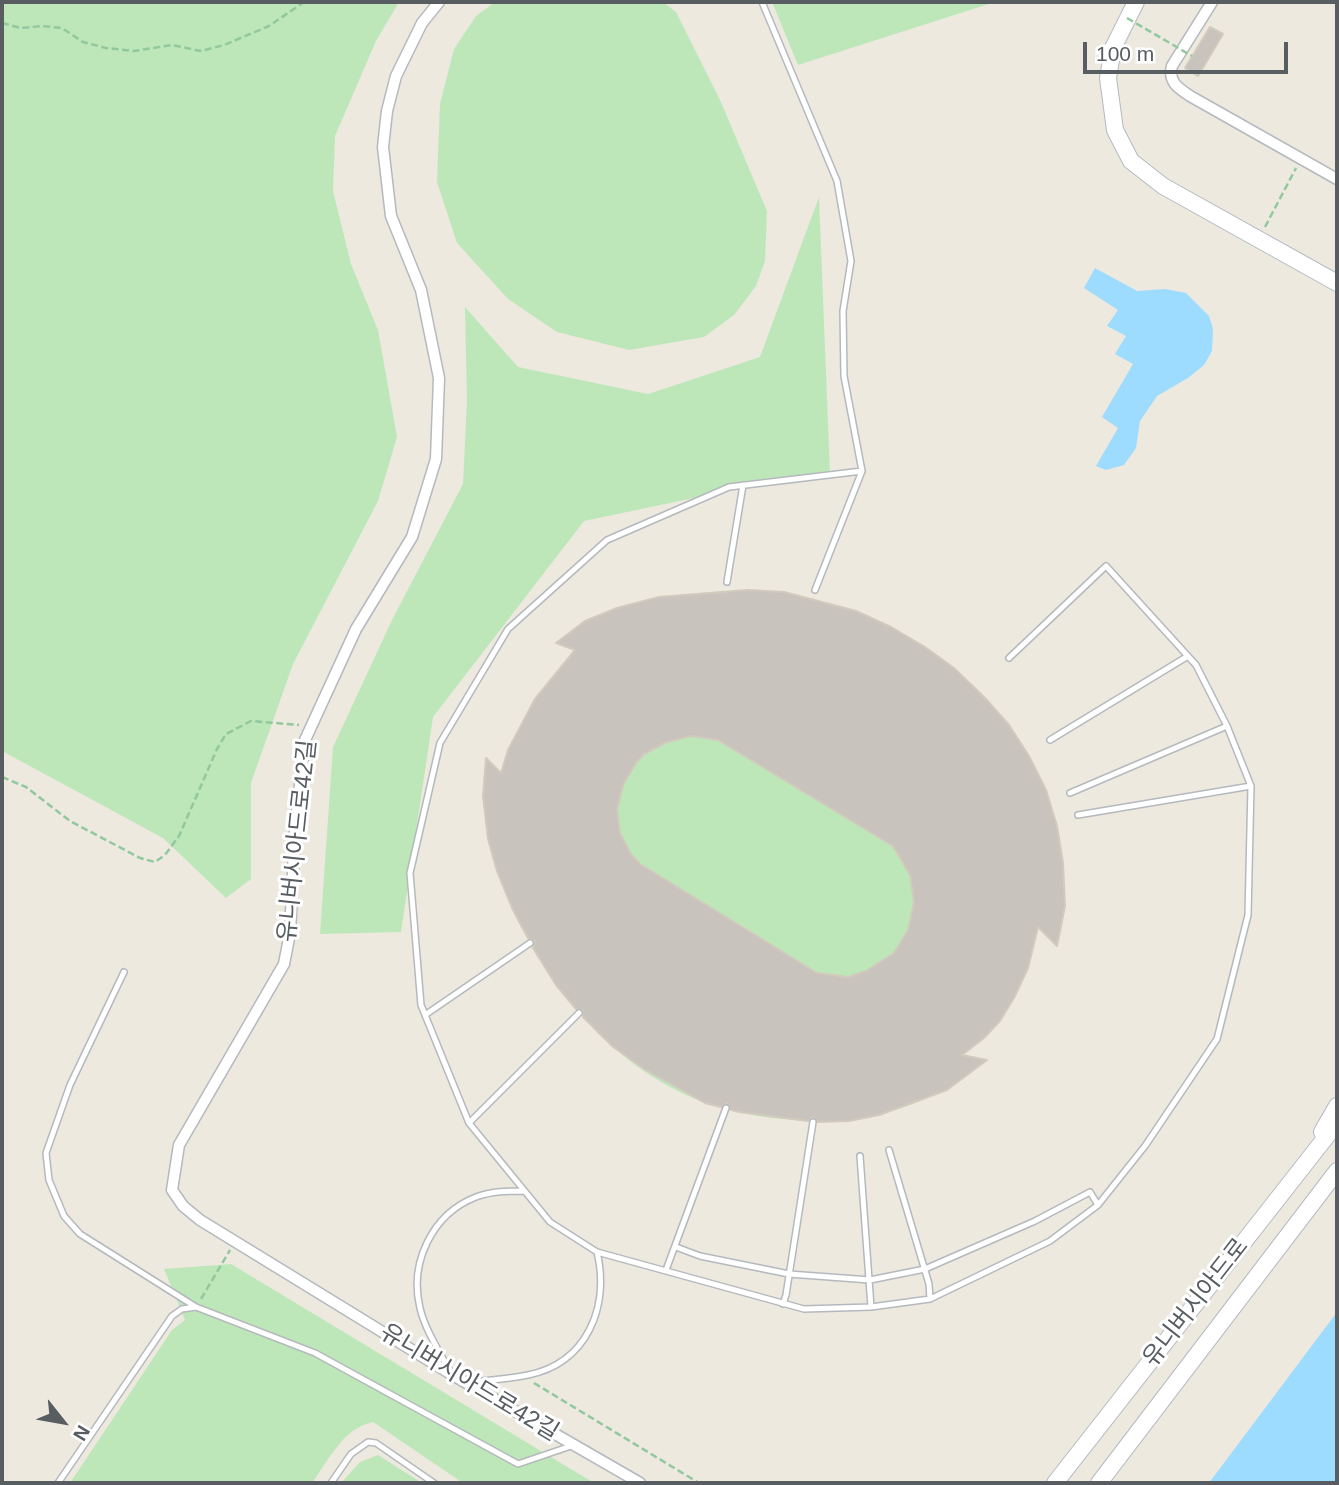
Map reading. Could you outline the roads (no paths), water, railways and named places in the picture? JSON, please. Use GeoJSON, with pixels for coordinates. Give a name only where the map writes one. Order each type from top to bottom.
{"type":"FeatureCollection","features":[{"type":"Feature","properties":{"kind":"main road"},"geometry":{"type":"LineString","coordinates":[[1136,2],[1113,48],[1108,78],[1115,130],[1131,161],[1163,186],[1337,283]]}},
{"type":"Feature","properties":{"kind":"main road"},"geometry":{"type":"LineString","coordinates":[[1302,1167],[1337,1106]]}},
{"type":"Feature","properties":{"kind":"main road","name":"유니버시아드로"},"geometry":{"type":"LineString","coordinates":[[1055,1483],[1337,1124]]}},
{"type":"Feature","properties":{"kind":"main road","name":"유니버시아드로"},"geometry":{"type":"LineString","coordinates":[[1098,1483],[1337,1173]]}},
{"type":"Feature","properties":{"kind":"street","name":"유니버시아드로42길"},"geometry":{"type":"LineString","coordinates":[[439,2],[422,23],[397,76],[387,111],[383,147],[391,216],[421,290],[439,378],[436,459],[412,537],[356,629],[305,740],[295,830],[290,933],[284,964],[179,1145],[172,1190],[183,1206],[200,1220],[451,1374],[640,1483]]}},
{"type":"Feature","properties":{"kind":"street"},"geometry":{"type":"LineString","coordinates":[[1212,2],[1172,66],[1172,82],[1190,96],[1337,179]]}},
{"type":"Feature","properties":{"kind":"lane"},"geometry":{"type":"LineString","coordinates":[[762,2],[836,181],[851,261],[843,311],[844,376],[862,471],[815,590]]}},
{"type":"Feature","properties":{"kind":"lane"},"geometry":{"type":"LineString","coordinates":[[862,471],[729,487],[607,540],[508,629],[440,743],[410,873],[421,1005],[469,1123],[550,1222],[597,1252],[783,1304],[804,1309],[871,1307],[930,1299],[1050,1241],[1098,1205],[1145,1146],[1217,1039],[1248,915],[1251,786],[1227,726],[1196,665],[1106,566],[1009,658]]}},
{"type":"Feature","properties":{"kind":"lane"},"geometry":{"type":"LineString","coordinates":[[727,582],[743,485]]}},
{"type":"Feature","properties":{"kind":"lane"},"geometry":{"type":"LineString","coordinates":[[1050,740],[1188,656]]}},
{"type":"Feature","properties":{"kind":"lane"},"geometry":{"type":"LineString","coordinates":[[1070,793],[1227,726]]}},
{"type":"Feature","properties":{"kind":"lane"},"geometry":{"type":"LineString","coordinates":[[1078,815],[1251,786]]}},
{"type":"Feature","properties":{"kind":"lane"},"geometry":{"type":"LineString","coordinates":[[425,1015],[530,943]]}},
{"type":"Feature","properties":{"kind":"lane"},"geometry":{"type":"LineString","coordinates":[[124,972],[70,1085],[46,1153],[49,1181],[64,1216],[80,1234],[196,1307],[315,1353],[518,1464],[575,1445]]}},
{"type":"Feature","properties":{"kind":"lane"},"geometry":{"type":"LineString","coordinates":[[469,1123],[579,1013]]}},
{"type":"Feature","properties":{"kind":"lane"},"geometry":{"type":"LineString","coordinates":[[666,1270],[726,1108]]}},
{"type":"Feature","properties":{"kind":"lane"},"geometry":{"type":"LineString","coordinates":[[783,1304],[813,1122]]}},
{"type":"Feature","properties":{"kind":"lane"},"geometry":{"type":"LineString","coordinates":[[889,1150],[925,1269],[930,1299]]}},
{"type":"Feature","properties":{"kind":"lane"},"geometry":{"type":"LineString","coordinates":[[860,1156],[871,1307]]}},
{"type":"Feature","properties":{"kind":"lane"},"geometry":{"type":"LineString","coordinates":[[451,1374],[420,1310],[416,1287],[418,1265],[426,1243],[438,1224],[455,1208],[475,1197],[497,1192],[524,1191]]}},
{"type":"Feature","properties":{"kind":"lane"},"geometry":{"type":"LineString","coordinates":[[676,1247],[701,1256],[789,1274],[870,1280],[925,1269],[1035,1221],[1090,1192],[1098,1205]]}},
{"type":"Feature","properties":{"kind":"lane"},"geometry":{"type":"LineString","coordinates":[[468,1383],[522,1375],[552,1366],[571,1353],[587,1335],[597,1313],[602,1290],[597,1252]]}},
{"type":"Feature","properties":{"kind":"lane"},"geometry":{"type":"LineString","coordinates":[[58,1483],[173,1315],[182,1309],[196,1307]]}},
{"type":"Feature","properties":{"kind":"lane"},"geometry":{"type":"LineString","coordinates":[[331,1483],[351,1454],[368,1442],[376,1443],[434,1483]]}},
{"type":"Feature","properties":{"kind":"water"},"geometry":{"type":"Polygon","coordinates":[[[1095,268],[1137,291],[1165,289],[1186,293],[1209,316],[1213,329],[1212,351],[1204,365],[1157,396],[1140,421],[1136,448],[1124,465],[1106,470],[1096,466],[1118,428],[1102,417],[1133,364],[1115,354],[1126,336],[1107,326],[1118,310],[1084,288],[1095,268]]]}},
{"type":"Feature","properties":{"kind":"water"},"geometry":{"type":"Polygon","coordinates":[[[1337,1312],[1337,1483],[1209,1483],[1337,1312]]]}}]}
